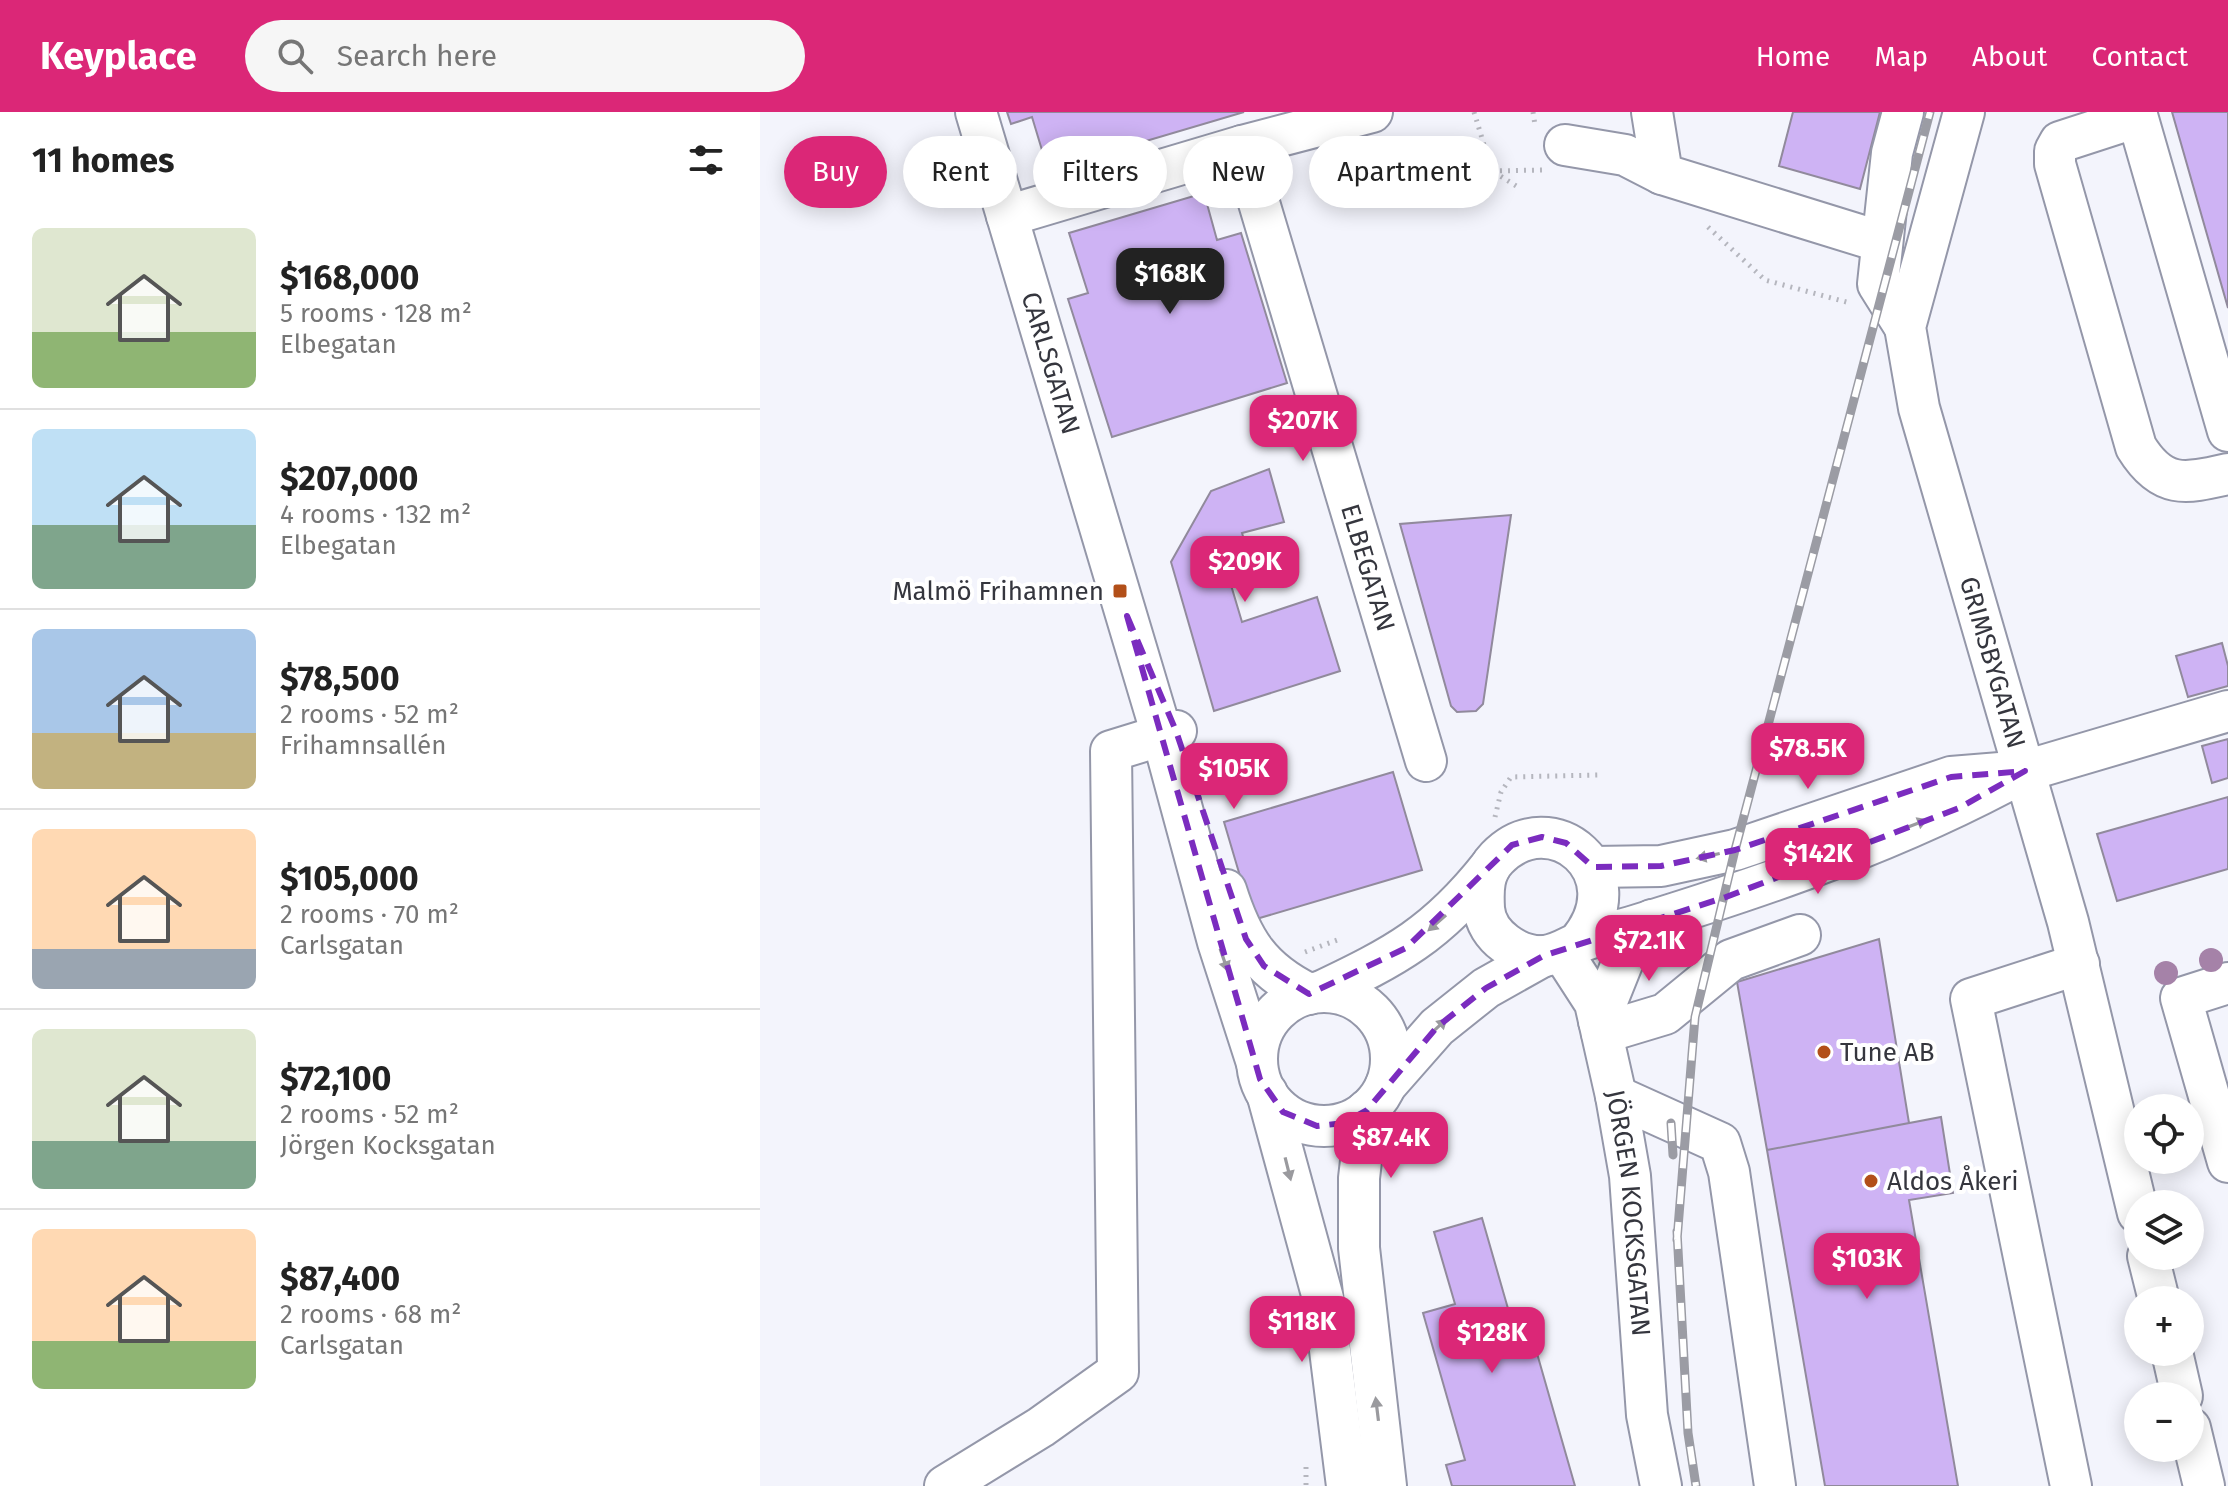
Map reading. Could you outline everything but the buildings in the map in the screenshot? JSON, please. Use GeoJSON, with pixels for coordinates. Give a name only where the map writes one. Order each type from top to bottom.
{"type":"FeatureCollection","features":[{"type":"Feature","properties":{"kind":"street","name":"CARLSGATAN"},"geometry":{"type":"LineString","coordinates":[[976,112],[1127,616],[1232,909],[1246,939],[1264,966],[1314,993]]}},
{"type":"Feature","properties":{"kind":"street"},"geometry":{"type":"LineString","coordinates":[[1280,136],[1372,112]]}},
{"type":"Feature","properties":{"kind":"street"},"geometry":{"type":"LineString","coordinates":[[1652,112],[1662,174]]}},
{"type":"Feature","properties":{"kind":"street"},"geometry":{"type":"LineString","coordinates":[[1903,112],[1892,153],[1878,284],[1905,327]]}},
{"type":"Feature","properties":{"kind":"street","name":"GRIMSBYGATAN"},"geometry":{"type":"LineString","coordinates":[[1964,112],[1905,327],[1919,408],[2079,964],[2133,1190]]}},
{"type":"Feature","properties":{"kind":"street"},"geometry":{"type":"LineString","coordinates":[[2228,431],[2137,114],[2060,142],[2055,151],[2055,164],[2136,447],[2147,465],[2161,477],[2176,482],[2228,474]]}},
{"type":"Feature","properties":{"kind":"street"},"geometry":{"type":"LineString","coordinates":[[1559,157],[1625,155],[1662,174],[1882,242]]}},
{"type":"Feature","properties":{"kind":"street"},"geometry":{"type":"LineString","coordinates":[[1007,216],[1183,164]]}},
{"type":"Feature","properties":{"kind":"street","name":"ELBEGATAN"},"geometry":{"type":"LineString","coordinates":[[1261,208],[1426,761]]}},
{"type":"Feature","properties":{"kind":"street"},"geometry":{"type":"LineString","coordinates":[[1593,867],[1661,866],[1735,850],[1951,777],[2025,771],[2228,711]]}},
{"type":"Feature","properties":{"kind":"street","name":"CARLSGATAN"},"geometry":{"type":"LineString","coordinates":[[1169,733],[1218,942],[1262,1078],[1324,1302],[1347,1486]]}},
{"type":"Feature","properties":{"kind":"street"},"geometry":{"type":"LineString","coordinates":[[945,1486],[1041,1427],[1118,1372],[1111,751],[1169,733]]}},
{"type":"Feature","properties":{"kind":"street"},"geometry":{"type":"LineString","coordinates":[[1490,867],[1483,886],[1484,914],[1494,932],[1509,946],[1561,950],[1592,927],[1599,908],[1599,887],[1593,867],[1566,843],[1542,837],[1512,845],[1490,867],[1438,923],[1406,948],[1289,1002],[1271,1018],[1259,1042],[1262,1078],[1283,1112],[1317,1126],[1344,1123],[1377,1097],[1437,1027],[1486,988],[1561,950],[1726,897],[1959,808],[2025,771]]}},
{"type":"Feature","properties":{"kind":"street"},"geometry":{"type":"LineString","coordinates":[[1652,920],[1623,961],[1601,1027],[1665,1014],[1731,960],[1800,935]]}},
{"type":"Feature","properties":{"kind":"street","name":"JÖRGEN KOCKSGATAN"},"geometry":{"type":"LineString","coordinates":[[1561,950],[1595,1003],[1616,1096],[1630,1176],[1647,1415],[1661,1486]]}},
{"type":"Feature","properties":{"kind":"street"},"geometry":{"type":"LineString","coordinates":[[2071,1486],[1971,999],[2079,964]]}},
{"type":"Feature","properties":{"kind":"street"},"geometry":{"type":"LineString","coordinates":[[2228,983],[2181,998],[2228,1162]]}},
{"type":"Feature","properties":{"kind":"street"},"geometry":{"type":"LineString","coordinates":[[1314,993],[1348,996],[1368,1008],[1380,1022],[1390,1052],[1359,1178],[1359,1248],[1386,1486]]}},
{"type":"Feature","properties":{"kind":"street"},"geometry":{"type":"LineString","coordinates":[[1616,1096],[1720,1143],[1729,1172],[1775,1486]]}},
{"type":"Feature","properties":{"kind":"street"},"geometry":{"type":"LineString","coordinates":[[2198,1462],[2204,1486]]}},
{"type":"Feature","properties":{"kind":"path"},"geometry":{"type":"LineString","coordinates":[[1474,112],[1481,136]]}},
{"type":"Feature","properties":{"kind":"path"},"geometry":{"type":"LineString","coordinates":[[1499,170],[1559,157]]}},
{"type":"Feature","properties":{"kind":"path"},"geometry":{"type":"LineString","coordinates":[[1499,175],[1518,187]]}},
{"type":"Feature","properties":{"kind":"path"},"geometry":{"type":"LineString","coordinates":[[1699,219],[1765,280],[1861,306],[1905,327]]}},
{"type":"Feature","properties":{"kind":"highlighted area"},"geometry":{"type":"Polygon","coordinates":[[[1127,616],[1176,731],[1246,939],[1264,966],[1309,994],[1406,948],[1512,845],[1542,837],[1566,843],[1593,867],[1661,866],[1735,850],[1951,777],[2025,771],[1959,808],[1726,897],[1543,956],[1486,988],[1437,1027],[1367,1110],[1344,1123],[1317,1126],[1283,1112],[1260,1079],[1127,616]]]}},
{"type":"Feature","properties":{"kind":"railway"},"geometry":{"type":"LineString","coordinates":[[1677,1240],[1695,1017],[1735,850],[1930,112]]}},
{"type":"Feature","properties":{"kind":"railway"},"geometry":{"type":"LineString","coordinates":[[1671,1123],[1673,1155]]}},
{"type":"Feature","properties":{"kind":"railway"},"geometry":{"type":"LineString","coordinates":[[1677,1231],[1688,1433],[1696,1486]]}},
{"type":"Feature","properties":{"kind":"place","name":"Malmö Frihamnen"},"geometry":{"type":"Point","coordinates":[1120,591]}},
{"type":"Feature","properties":{"kind":"place","name":"Tune AB"},"geometry":{"type":"Point","coordinates":[1824,1052]}},
{"type":"Feature","properties":{"kind":"place","name":"Aldos Åkeri"},"geometry":{"type":"Point","coordinates":[1871,1181]}}]}
